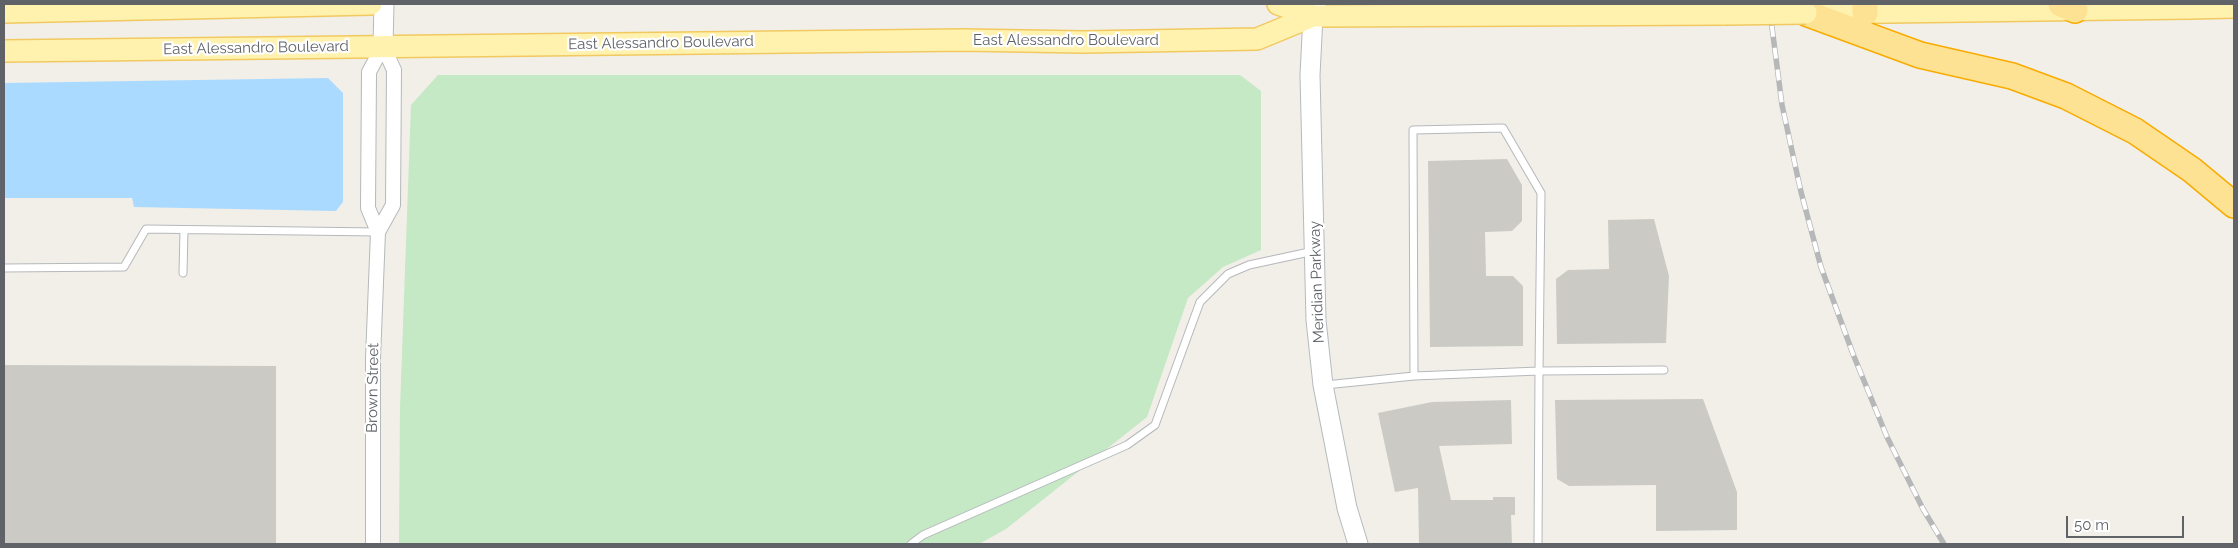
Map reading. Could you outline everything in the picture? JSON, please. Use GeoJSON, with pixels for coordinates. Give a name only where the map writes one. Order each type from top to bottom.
{"type":"FeatureCollection","features":[{"type":"Feature","properties":{"kind":"highway"},"geometry":{"type":"LineString","coordinates":[[2225,4],[2234,18]]}},
{"type":"Feature","properties":{"kind":"highway"},"geometry":{"type":"LineString","coordinates":[[1806,13],[1920,55],[2012,76],[2066,96],[2135,131],[2192,170],[2234,205]]}},
{"type":"Feature","properties":{"kind":"main road"},"geometry":{"type":"LineString","coordinates":[[4,12],[96,7],[371,4]]}},
{"type":"Feature","properties":{"kind":"main road","name":"Brown Street"},"geometry":{"type":"LineString","coordinates":[[383,46],[384,4]]}},
{"type":"Feature","properties":{"kind":"main road","name":"East Alessandro Boulevard"},"geometry":{"type":"LineString","coordinates":[[1278,4],[1312,8],[1724,14],[1806,13],[1864,8],[1893,12],[2068,7]]}},
{"type":"Feature","properties":{"kind":"main road"},"geometry":{"type":"LineString","coordinates":[[2068,7],[2234,7]]}},
{"type":"Feature","properties":{"kind":"main road","name":"East Alessandro Boulevard"},"geometry":{"type":"LineString","coordinates":[[4,51],[963,40],[1084,42],[1258,39],[1312,8]]}},
{"type":"Feature","properties":{"kind":"main road","name":"Meridian Parkway"},"geometry":{"type":"LineString","coordinates":[[1312,8],[1310,75],[1316,320],[1323,385],[1347,508],[1358,544]]}},
{"type":"Feature","properties":{"kind":"street","name":"Brown Street"},"geometry":{"type":"LineString","coordinates":[[373,544],[372,358],[378,232],[368,208],[369,72],[383,46]]}},
{"type":"Feature","properties":{"kind":"street","name":"Brown Street"},"geometry":{"type":"LineString","coordinates":[[378,232],[393,205],[394,70],[383,46]]}},
{"type":"Feature","properties":{"kind":"lane"},"geometry":{"type":"LineString","coordinates":[[1414,376],[1413,130],[1503,128],[1540,193],[1538,544]]}},
{"type":"Feature","properties":{"kind":"lane"},"geometry":{"type":"LineString","coordinates":[[4,268],[124,267],[146,229],[378,232]]}},
{"type":"Feature","properties":{"kind":"lane"},"geometry":{"type":"LineString","coordinates":[[183,273],[184,230]]}},
{"type":"Feature","properties":{"kind":"lane"},"geometry":{"type":"LineString","coordinates":[[911,544],[924,535],[1127,446],[1155,425],[1200,302],[1228,274],[1249,265],[1315,251]]}},
{"type":"Feature","properties":{"kind":"lane"},"geometry":{"type":"LineString","coordinates":[[1323,385],[1414,376],[1539,371],[1664,370]]}},
{"type":"Feature","properties":{"kind":"green space"},"geometry":{"type":"Polygon","coordinates":[[[438,75],[1240,75],[1261,91],[1261,250],[1223,267],[1188,298],[1147,417],[1006,529],[979,544],[399,544],[400,408],[411,105],[438,75]]]}},
{"type":"Feature","properties":{"kind":"water"},"geometry":{"type":"Polygon","coordinates":[[[328,78],[343,93],[343,202],[336,211],[134,207],[132,198],[4,198],[4,83],[328,78]]]}},
{"type":"Feature","properties":{"kind":"building"},"geometry":{"type":"Polygon","coordinates":[[[1507,159],[1522,185],[1522,221],[1512,231],[1485,232],[1486,276],[1513,276],[1523,286],[1523,346],[1430,347],[1428,161],[1507,159]]]}},
{"type":"Feature","properties":{"kind":"building"},"geometry":{"type":"Polygon","coordinates":[[[1654,219],[1669,276],[1666,343],[1557,344],[1556,279],[1568,270],[1609,269],[1608,220],[1654,219]]]}},
{"type":"Feature","properties":{"kind":"building"},"geometry":{"type":"Polygon","coordinates":[[[4,365],[276,366],[276,544],[4,544],[4,365]]]}},
{"type":"Feature","properties":{"kind":"building"},"geometry":{"type":"Polygon","coordinates":[[[1703,399],[1737,492],[1737,530],[1656,531],[1656,485],[1569,486],[1557,479],[1555,400],[1703,399]]]}},
{"type":"Feature","properties":{"kind":"building"},"geometry":{"type":"Polygon","coordinates":[[[1511,400],[1512,444],[1439,446],[1451,500],[1493,500],[1493,497],[1515,497],[1515,515],[1511,515],[1512,544],[1419,544],[1418,488],[1395,492],[1378,413],[1432,402],[1511,400]]]}},
{"type":"Feature","properties":{"kind":"railway"},"geometry":{"type":"LineString","coordinates":[[1769,4],[1782,105],[1801,192],[1821,267],[1853,354],[1887,437],[1923,509],[1944,544]]}}]}
